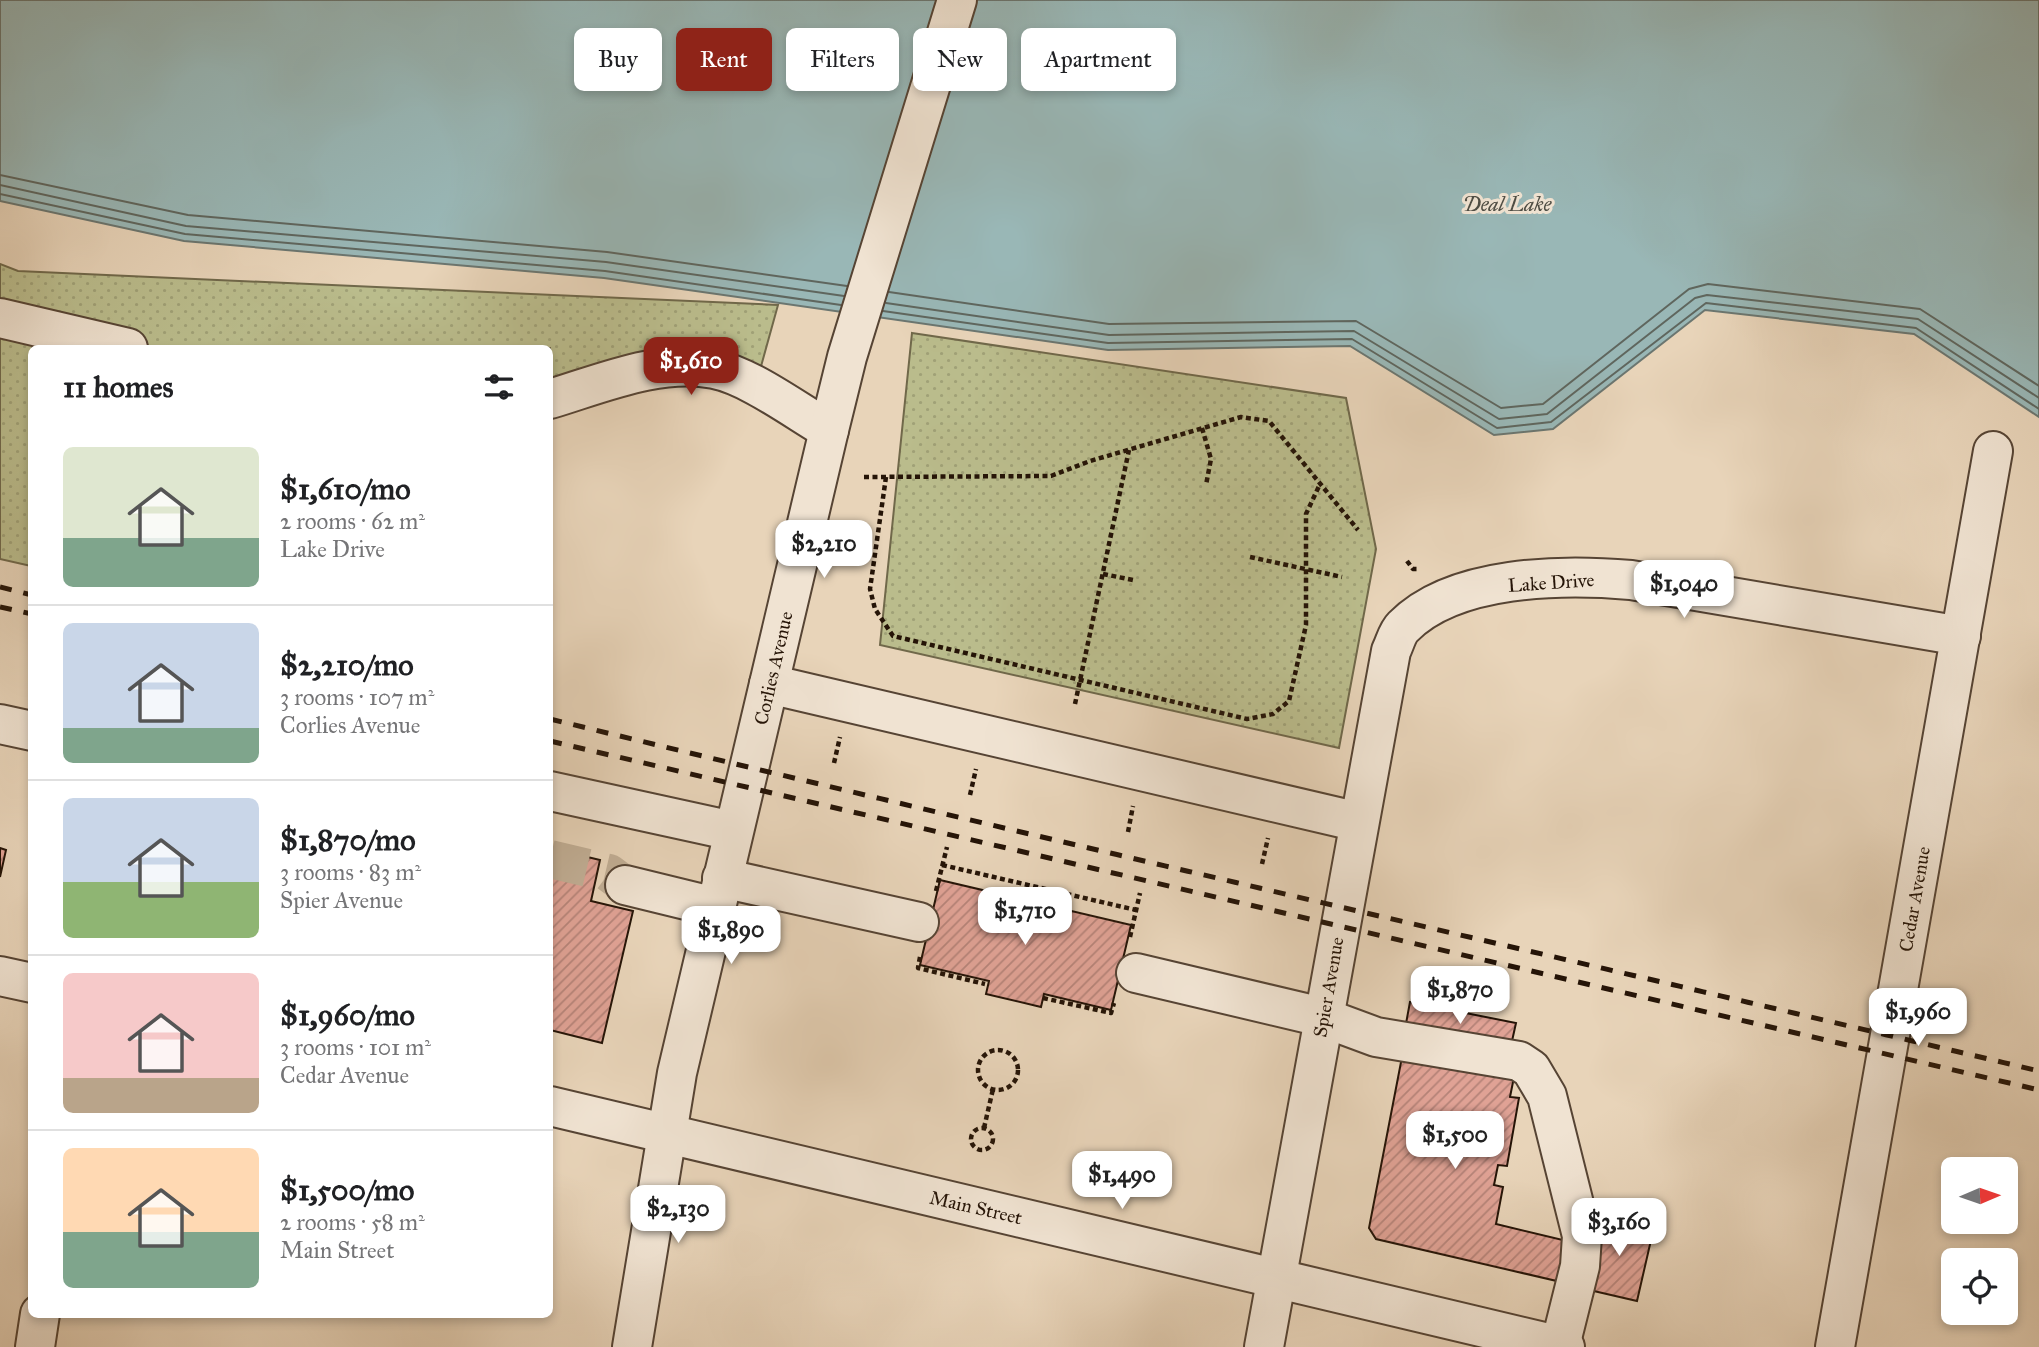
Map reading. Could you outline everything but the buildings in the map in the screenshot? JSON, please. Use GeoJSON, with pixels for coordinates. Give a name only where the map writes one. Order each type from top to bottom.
{"type":"FeatureCollection","features":[{"type":"Feature","properties":{"kind":"street","name":"Corlies Avenue"},"geometry":{"type":"LineString","coordinates":[[632,1347],[666,1133],[733,831],[829,430],[847,357],[957,0]]}},
{"type":"Feature","properties":{"kind":"street"},"geometry":{"type":"LineString","coordinates":[[0,318],[115,345]]}},
{"type":"Feature","properties":{"kind":"street"},"geometry":{"type":"LineString","coordinates":[[553,398],[632,374],[676,366],[714,369],[742,380],[829,430]]}},
{"type":"Feature","properties":{"kind":"street","name":"Cedar Avenue"},"geometry":{"type":"LineString","coordinates":[[1835,1347],[1993,451]]}},
{"type":"Feature","properties":{"kind":"street","name":"Lake Drive"},"geometry":{"type":"LineString","coordinates":[[1401,629],[1423,610],[1482,588],[1563,577],[1594,577],[1631,580],[1961,636]]}},
{"type":"Feature","properties":{"kind":"street","name":"Spier Avenue"},"geometry":{"type":"LineString","coordinates":[[1264,1347],[1322,1017],[1391,651],[1401,629]]}},
{"type":"Feature","properties":{"kind":"street"},"geometry":{"type":"LineString","coordinates":[[769,684],[1359,822]]}},
{"type":"Feature","properties":{"kind":"street"},"geometry":{"type":"LineString","coordinates":[[0,724],[28,729]]}},
{"type":"Feature","properties":{"kind":"street"},"geometry":{"type":"LineString","coordinates":[[553,792],[733,831]]}},
{"type":"Feature","properties":{"kind":"street"},"geometry":{"type":"LineString","coordinates":[[625,885],[719,893],[919,922]]}},
{"type":"Feature","properties":{"kind":"street"},"geometry":{"type":"LineString","coordinates":[[1136,973],[1322,1017],[1395,1041],[1519,1061],[1531,1069],[1540,1080],[1547,1096],[1581,1236],[1580,1266],[1562,1346]]}},
{"type":"Feature","properties":{"kind":"street"},"geometry":{"type":"LineString","coordinates":[[0,976],[28,982]]}},
{"type":"Feature","properties":{"kind":"street","name":"Main Street"},"geometry":{"type":"LineString","coordinates":[[553,1107],[1562,1346]]}},
{"type":"Feature","properties":{"kind":"street"},"geometry":{"type":"LineString","coordinates":[[35,1347],[39,1318]]}},
{"type":"Feature","properties":{"kind":"path"},"geometry":{"type":"LineString","coordinates":[[864,477],[1051,476],[1241,417],[1269,421],[1358,530]]}},
{"type":"Feature","properties":{"kind":"path"},"geometry":{"type":"LineString","coordinates":[[1202,428],[1211,459],[1206,485]]}},
{"type":"Feature","properties":{"kind":"path"},"geometry":{"type":"LineString","coordinates":[[1075,704],[1129,450]]}},
{"type":"Feature","properties":{"kind":"path"},"geometry":{"type":"LineString","coordinates":[[886,477],[870,589],[875,609],[893,636],[1247,719],[1273,714],[1289,701],[1306,625],[1306,514],[1320,484]]}},
{"type":"Feature","properties":{"kind":"path"},"geometry":{"type":"LineString","coordinates":[[1250,558],[1342,577]]}},
{"type":"Feature","properties":{"kind":"path"},"geometry":{"type":"LineString","coordinates":[[1103,574],[1133,580]]}},
{"type":"Feature","properties":{"kind":"path"},"geometry":{"type":"LineString","coordinates":[[942,865],[1136,910]]}},
{"type":"Feature","properties":{"kind":"path"},"geometry":{"type":"LineString","coordinates":[[992,1051],[1006,1052],[1016,1062],[1017,1075],[1010,1086],[993,1089],[980,1077],[979,1065],[992,1051]]}},
{"type":"Feature","properties":{"kind":"path"},"geometry":{"type":"LineString","coordinates":[[984,1128],[993,1089]]}},
{"type":"Feature","properties":{"kind":"path"},"geometry":{"type":"LineString","coordinates":[[984,1128],[992,1134],[993,1142],[986,1150],[978,1152],[970,1138],[977,1129],[984,1128]]}},
{"type":"Feature","properties":{"kind":"green space"},"geometry":{"type":"Polygon","coordinates":[[[0,264],[18,271],[778,305],[752,399],[717,374],[553,403],[553,345],[28,345],[28,565],[0,559],[0,264]]]}},
{"type":"Feature","properties":{"kind":"green space"},"geometry":{"type":"Polygon","coordinates":[[[912,333],[1346,398],[1376,549],[1339,748],[880,645],[912,333]]]}},
{"type":"Feature","properties":{"kind":"water","name":"Deal Lake"},"geometry":{"type":"Polygon","coordinates":[[[0,0],[2039,0],[2039,417],[1914,334],[1705,310],[1553,429],[1494,435],[1350,346],[1108,350],[604,278],[184,241],[0,201],[0,0]]]}},
{"type":"Feature","properties":{"kind":"tunnel"},"geometry":{"type":"LineString","coordinates":[[553,860],[609,873],[625,885]]}},
{"type":"Feature","properties":{"kind":"railway"},"geometry":{"type":"LineString","coordinates":[[0,587],[28,594]]}},
{"type":"Feature","properties":{"kind":"railway"},"geometry":{"type":"LineString","coordinates":[[0,607],[28,613]]}},
{"type":"Feature","properties":{"kind":"railway"},"geometry":{"type":"LineString","coordinates":[[553,720],[2039,1071]]}},
{"type":"Feature","properties":{"kind":"railway"},"geometry":{"type":"LineString","coordinates":[[553,742],[2039,1090]]}}]}
